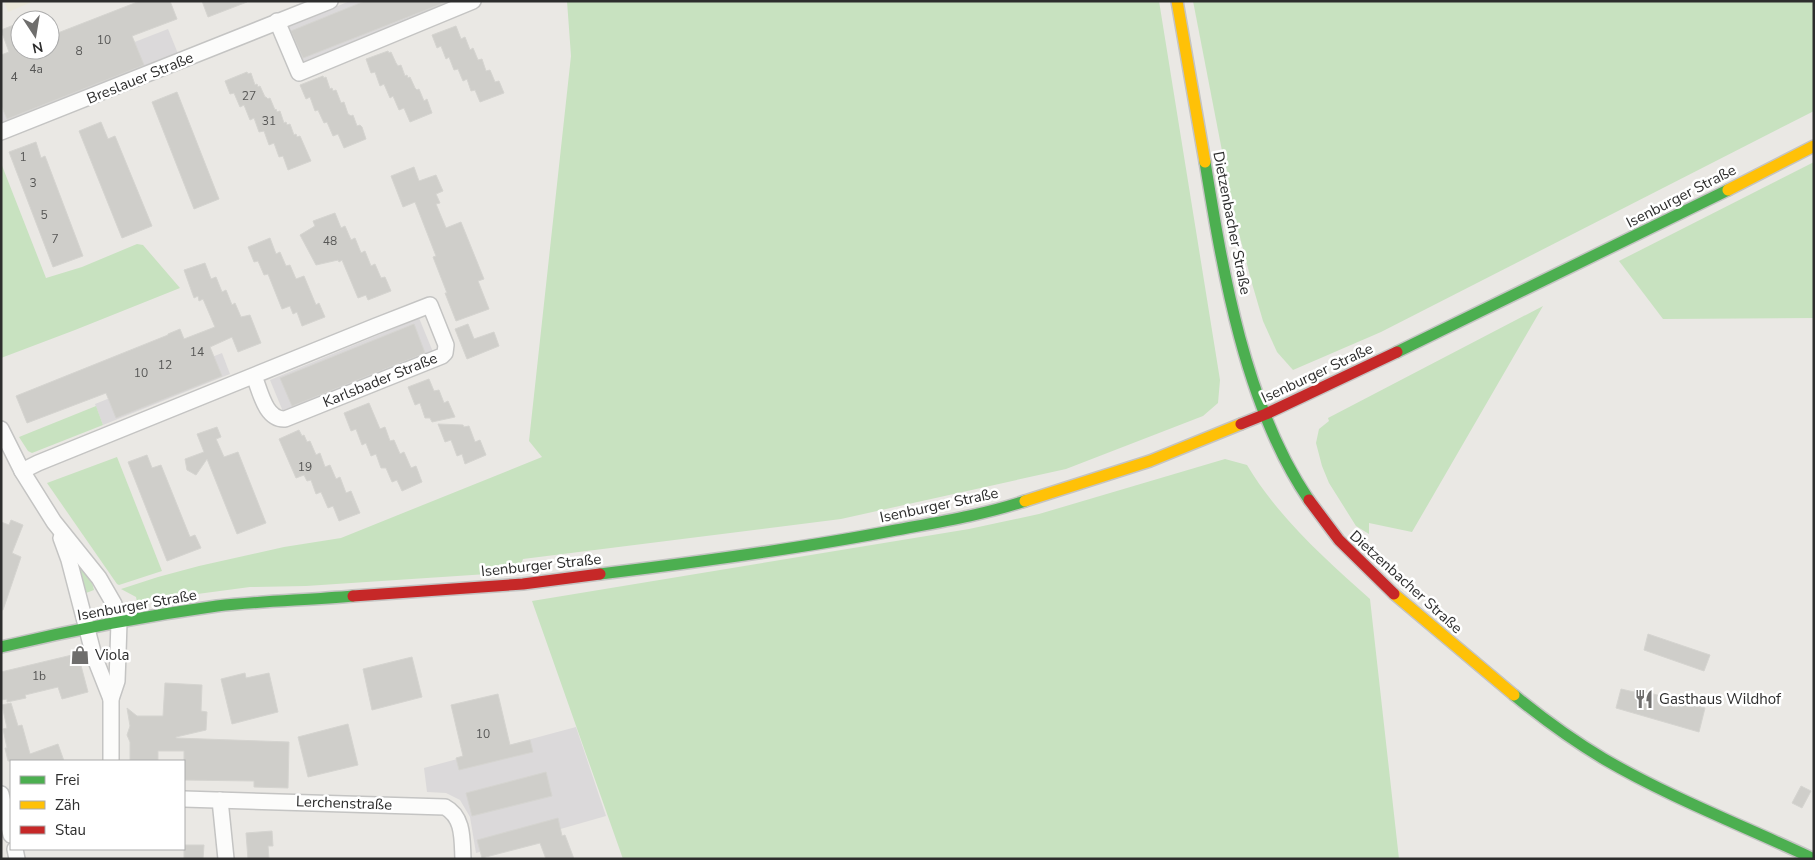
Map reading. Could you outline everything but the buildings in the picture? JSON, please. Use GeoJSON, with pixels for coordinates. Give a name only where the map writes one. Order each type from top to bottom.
{"type":"FeatureCollection","features":[{"type":"Feature","properties":{"kind":"main road","name":"Dietzenbacher Straße"},"geometry":{"type":"LineString","coordinates":[[1177,1],[1223,265],[1239,332],[1266,414],[1295,478],[1306,498],[1333,535],[1402,602],[1514,696],[1564,734],[1624,771],[1674,796],[1814,858]]}},
{"type":"Feature","properties":{"kind":"main road","name":"Isenburger Straße"},"geometry":{"type":"LineString","coordinates":[[1,647],[118,622],[219,606],[523,584],[692,563],[858,537],[973,515],[1051,494],[1150,461],[1266,414],[1551,278],[1814,146]]}},
{"type":"Feature","properties":{"kind":"street","name":"Breslauer Straße"},"geometry":{"type":"LineString","coordinates":[[1,132],[330,1]]}},
{"type":"Feature","properties":{"kind":"street"},"geometry":{"type":"LineString","coordinates":[[277,21],[300,73],[473,1]]}},
{"type":"Feature","properties":{"kind":"street","name":"Karlsbader Straße"},"geometry":{"type":"LineString","coordinates":[[22,471],[254,376],[430,305],[446,345],[445,353],[442,356],[280,420],[270,413],[254,376]]}},
{"type":"Feature","properties":{"kind":"street"},"geometry":{"type":"LineString","coordinates":[[1,429],[22,471],[54,522],[99,578],[114,604],[118,622],[117,681],[111,699],[111,760]]}},
{"type":"Feature","properties":{"kind":"street"},"geometry":{"type":"LineString","coordinates":[[54,522],[69,560],[100,675],[111,699]]}},
{"type":"Feature","properties":{"kind":"street"},"geometry":{"type":"LineString","coordinates":[[1,794],[10,831]]}},
{"type":"Feature","properties":{"kind":"street","name":"Lerchenstraße"},"geometry":{"type":"LineString","coordinates":[[185,799],[445,806],[452,810],[459,823],[464,859]]}},
{"type":"Feature","properties":{"kind":"street"},"geometry":{"type":"LineString","coordinates":[[220,800],[226,859]]}},
{"type":"Feature","properties":{"kind":"shaded area"},"geometry":{"type":"Polygon","coordinates":[[[4,1],[34,1],[10,10],[8,12],[4,1]]]}},
{"type":"Feature","properties":{"kind":"shaded area"},"geometry":{"type":"Polygon","coordinates":[[[350,1],[457,1],[300,64],[285,27],[350,1]]]}},
{"type":"Feature","properties":{"kind":"shaded area"},"geometry":{"type":"Polygon","coordinates":[[[168,29],[179,56],[1,125],[1,94],[168,29]]]}},
{"type":"Feature","properties":{"kind":"shaded area"},"geometry":{"type":"Polygon","coordinates":[[[419,318],[433,352],[284,414],[270,380],[419,318]]]}},
{"type":"Feature","properties":{"kind":"shaded area"},"geometry":{"type":"Polygon","coordinates":[[[222,353],[230,374],[103,425],[95,404],[222,353]]]}},
{"type":"Feature","properties":{"kind":"shaded area"},"geometry":{"type":"Polygon","coordinates":[[[576,727],[606,816],[476,853],[470,817],[460,800],[446,793],[427,792],[424,768],[576,727]]]}},
{"type":"Feature","properties":{"kind":"green space"},"geometry":{"type":"Polygon","coordinates":[[[567,1],[1159,1],[1220,380],[1218,403],[1203,416],[1066,469],[841,519],[523,559],[518,572],[306,586],[250,587],[137,602],[136,597],[121,589],[199,566],[284,547],[341,538],[542,457],[529,441],[571,56],[567,1]]]}},
{"type":"Feature","properties":{"kind":"green space"},"geometry":{"type":"Polygon","coordinates":[[[1193,1],[1814,1],[1814,111],[1381,332],[1293,370],[1277,352],[1263,321],[1251,280],[1235,218],[1193,1]]]}},
{"type":"Feature","properties":{"kind":"green space"},"geometry":{"type":"Polygon","coordinates":[[[1814,162],[1814,318],[1663,319],[1619,261],[1814,162]]]}},
{"type":"Feature","properties":{"kind":"green space"},"geometry":{"type":"Polygon","coordinates":[[[1,163],[46,278],[82,267],[137,244],[143,245],[180,288],[1,358],[1,163]]]}},
{"type":"Feature","properties":{"kind":"green space"},"geometry":{"type":"Polygon","coordinates":[[[1543,306],[1412,532],[1369,523],[1369,534],[1356,526],[1329,483],[1316,443],[1319,429],[1329,421],[1328,418],[1543,306]]]}},
{"type":"Feature","properties":{"kind":"green space"},"geometry":{"type":"Polygon","coordinates":[[[96,406],[103,425],[32,453],[28,451],[19,437],[96,406]]]}},
{"type":"Feature","properties":{"kind":"green space"},"geometry":{"type":"Polygon","coordinates":[[[117,457],[162,571],[119,585],[47,483],[117,457]]]}},
{"type":"Feature","properties":{"kind":"green space"},"geometry":{"type":"Polygon","coordinates":[[[1225,459],[1247,465],[1259,484],[1288,520],[1319,553],[1370,599],[1399,859],[623,859],[532,601],[969,529],[1039,514],[1225,459]]]}},
{"type":"Feature","properties":{"kind":"green space"},"geometry":{"type":"Polygon","coordinates":[[[73,555],[91,579],[94,590],[86,593],[73,555]]]}},
{"type":"Feature","properties":{"kind":"traffic: fast"},"geometry":{"type":"LineString","coordinates":[[1205,162],[1229,293],[1253,381],[1268,423],[1287,463],[1309,500]]}},
{"type":"Feature","properties":{"kind":"traffic: fast"},"geometry":{"type":"LineString","coordinates":[[1397,352],[1728,190]]}},
{"type":"Feature","properties":{"kind":"traffic: fast"},"geometry":{"type":"LineString","coordinates":[[600,574],[711,560],[859,537],[961,518],[1025,501]]}},
{"type":"Feature","properties":{"kind":"traffic: fast"},"geometry":{"type":"LineString","coordinates":[[1,647],[108,624],[217,606],[353,596]]}},
{"type":"Feature","properties":{"kind":"traffic: fast"},"geometry":{"type":"LineString","coordinates":[[1514,695],[1569,736],[1629,773],[1681,799],[1814,859]]}},
{"type":"Feature","properties":{"kind":"traffic: slow"},"geometry":{"type":"LineString","coordinates":[[1177,1],[1205,162]]}},
{"type":"Feature","properties":{"kind":"traffic: slow"},"geometry":{"type":"LineString","coordinates":[[1728,190],[1814,146]]}},
{"type":"Feature","properties":{"kind":"traffic: slow"},"geometry":{"type":"LineString","coordinates":[[1025,501],[1150,461],[1241,424]]}},
{"type":"Feature","properties":{"kind":"traffic: slow"},"geometry":{"type":"LineString","coordinates":[[1394,594],[1514,695]]}},
{"type":"Feature","properties":{"kind":"traffic: jam"},"geometry":{"type":"LineString","coordinates":[[1241,424],[1397,352]]}},
{"type":"Feature","properties":{"kind":"traffic: jam"},"geometry":{"type":"LineString","coordinates":[[1309,500],[1339,540],[1394,594]]}},
{"type":"Feature","properties":{"kind":"traffic: jam"},"geometry":{"type":"LineString","coordinates":[[353,596],[523,584],[600,574]]}},
{"type":"Feature","properties":{"kind":"place","name":"Viola"},"geometry":{"type":"Point","coordinates":[80,655]}},
{"type":"Feature","properties":{"kind":"place","name":"Gasthaus Wildhof"},"geometry":{"type":"Point","coordinates":[1644,699]}}]}
